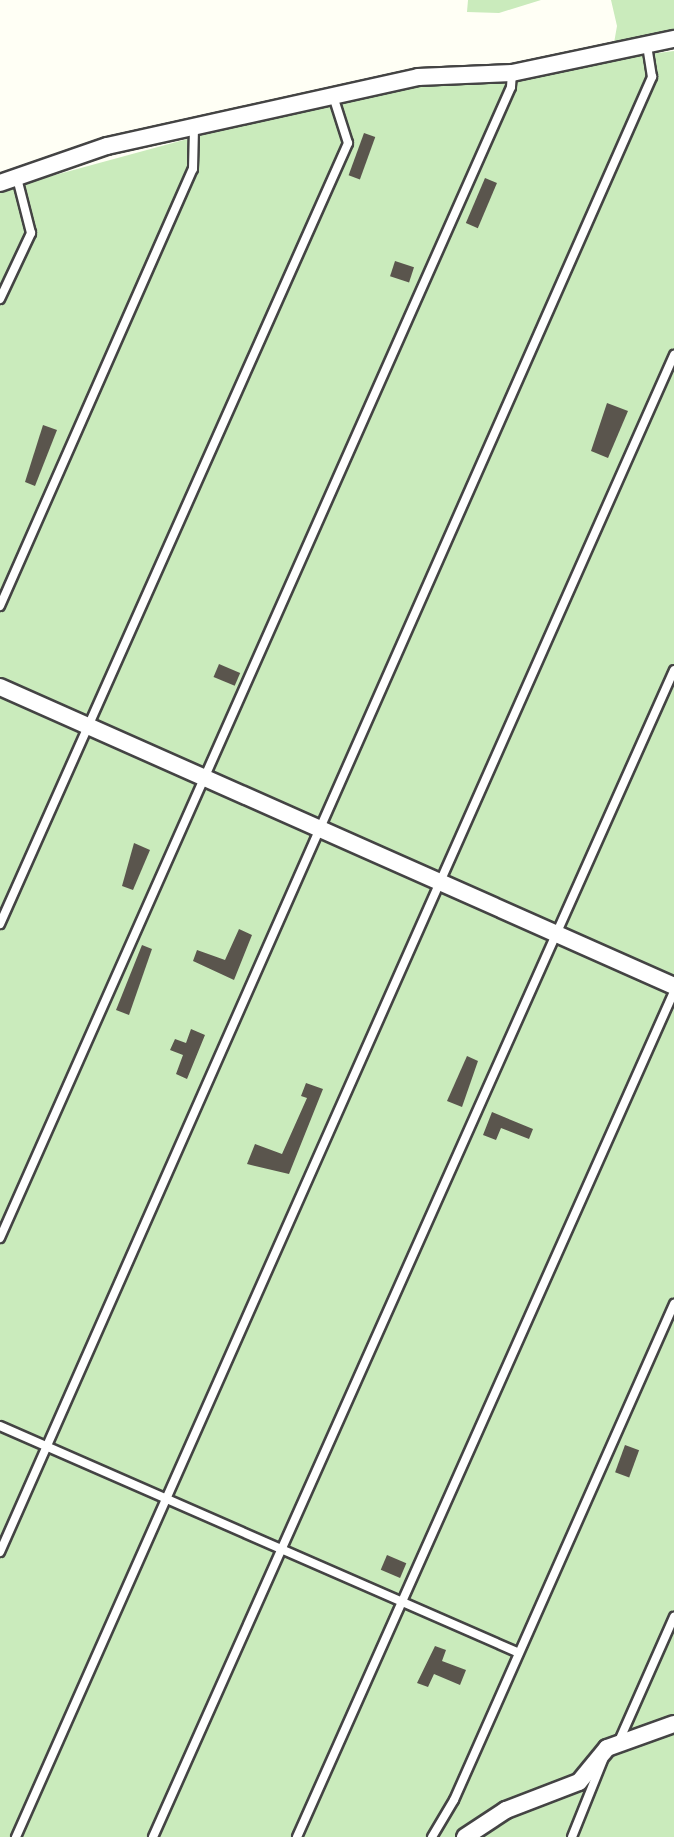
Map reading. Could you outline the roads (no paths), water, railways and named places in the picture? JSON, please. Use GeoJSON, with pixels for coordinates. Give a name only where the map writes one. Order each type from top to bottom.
{"type":"FeatureCollection","features":[{"type":"Feature","properties":{"kind":"street"},"geometry":{"type":"LineString","coordinates":[[0,183],[107,146],[418,77],[512,73],[674,39]]}},
{"type":"Feature","properties":{"kind":"street"},"geometry":{"type":"LineString","coordinates":[[0,687],[674,989]]}},
{"type":"Feature","properties":{"kind":"street"},"geometry":{"type":"LineString","coordinates":[[465,1837],[506,1810],[579,1782],[613,1746],[674,1724]]}},
{"type":"Feature","properties":{"kind":"lane"},"geometry":{"type":"LineString","coordinates":[[0,1552],[322,832],[652,77],[647,44]]}},
{"type":"Feature","properties":{"kind":"lane"},"geometry":{"type":"LineString","coordinates":[[0,1238],[206,780],[511,87],[512,73]]}},
{"type":"Feature","properties":{"kind":"lane"},"geometry":{"type":"LineString","coordinates":[[0,924],[348,143],[333,96]]}},
{"type":"Feature","properties":{"kind":"lane"},"geometry":{"type":"LineString","coordinates":[[0,606],[193,169],[194,129]]}},
{"type":"Feature","properties":{"kind":"lane"},"geometry":{"type":"LineString","coordinates":[[0,299],[31,233],[17,177]]}},
{"type":"Feature","properties":{"kind":"lane"},"geometry":{"type":"LineString","coordinates":[[16,1837],[674,355]]}},
{"type":"Feature","properties":{"kind":"lane"},"geometry":{"type":"LineString","coordinates":[[153,1837],[674,670]]}},
{"type":"Feature","properties":{"kind":"lane"},"geometry":{"type":"LineString","coordinates":[[297,1837],[674,989]]}},
{"type":"Feature","properties":{"kind":"lane"},"geometry":{"type":"LineString","coordinates":[[432,1837],[519,1653],[674,1304]]}},
{"type":"Feature","properties":{"kind":"lane"},"geometry":{"type":"LineString","coordinates":[[0,1426],[519,1653]]}},
{"type":"Feature","properties":{"kind":"lane"},"geometry":{"type":"LineString","coordinates":[[572,1837],[674,1617]]}}]}
